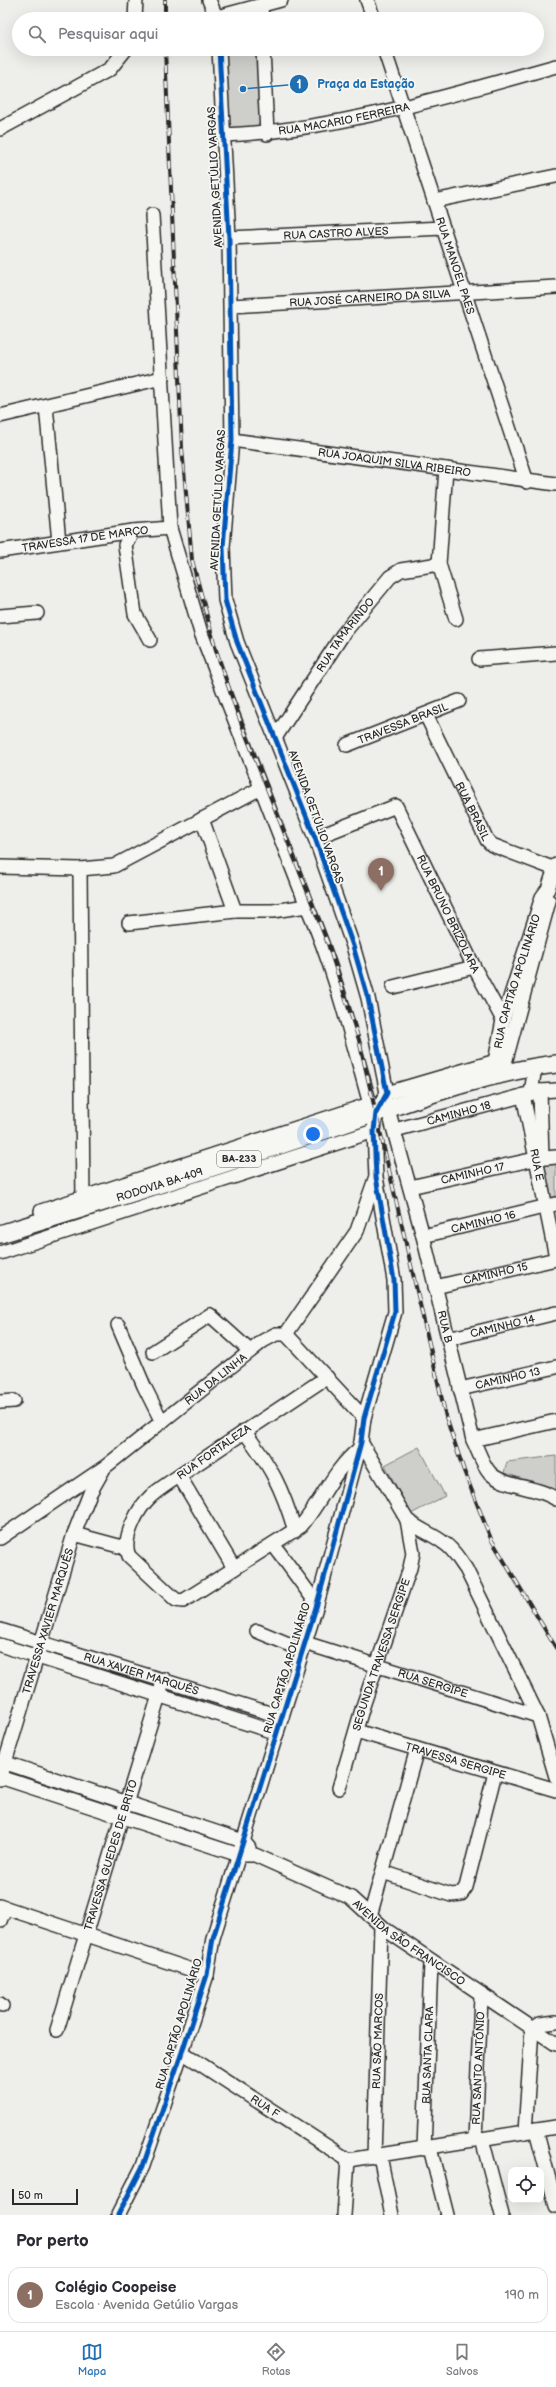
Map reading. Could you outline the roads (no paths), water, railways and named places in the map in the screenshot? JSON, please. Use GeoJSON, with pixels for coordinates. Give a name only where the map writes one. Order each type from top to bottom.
{"type":"FeatureCollection","features":[{"type":"Feature","properties":{"kind":"main road","name":"BA-233"},"geometry":{"type":"LineString","coordinates":[[494,1070],[556,1064]]}},
{"type":"Feature","properties":{"kind":"main road","name":"RODOVIA BA-409"},"geometry":{"type":"LineString","coordinates":[[0,1234],[84,1203],[378,1111],[494,1070]]}},
{"type":"Feature","properties":{"kind":"street"},"geometry":{"type":"LineString","coordinates":[[135,12],[136,0]]}},
{"type":"Feature","properties":{"kind":"street"},"geometry":{"type":"LineString","coordinates":[[209,0],[214,12]]}},
{"type":"Feature","properties":{"kind":"street"},"geometry":{"type":"LineString","coordinates":[[263,12],[281,0]]}},
{"type":"Feature","properties":{"kind":"street"},"geometry":{"type":"LineString","coordinates":[[367,0],[371,12]]}},
{"type":"Feature","properties":{"kind":"street"},"geometry":{"type":"LineString","coordinates":[[0,129],[110,69],[120,56]]}},
{"type":"Feature","properties":{"kind":"street","name":"AVENIDA GETÚLIO VARGAS"},"geometry":{"type":"LineString","coordinates":[[219,56],[229,238],[232,440],[223,547],[225,600],[237,642],[315,838],[353,946],[368,998],[378,1111]]}},
{"type":"Feature","properties":{"kind":"street"},"geometry":{"type":"LineString","coordinates":[[263,56],[267,134]]}},
{"type":"Feature","properties":{"kind":"street","name":"RUA MANOEL PAES"},"geometry":{"type":"LineString","coordinates":[[386,56],[527,482]]}},
{"type":"Feature","properties":{"kind":"street","name":"RUA MACARIO FERREIRA"},"geometry":{"type":"LineString","coordinates":[[223,135],[267,134],[404,108],[556,66]]}},
{"type":"Feature","properties":{"kind":"street"},"geometry":{"type":"LineString","coordinates":[[434,201],[556,176]]}},
{"type":"Feature","properties":{"kind":"street"},"geometry":{"type":"LineString","coordinates":[[152,215],[156,322],[162,378],[170,528],[201,633],[307,906],[324,945],[378,1111]]}},
{"type":"Feature","properties":{"kind":"street","name":"RUA CASTRO ALVES"},"geometry":{"type":"LineString","coordinates":[[229,238],[443,228]]}},
{"type":"Feature","properties":{"kind":"street","name":"RUA JOSÉ CARNEIRO DA SILVA"},"geometry":{"type":"LineString","coordinates":[[230,306],[556,287]]}},
{"type":"Feature","properties":{"kind":"street"},"geometry":{"type":"LineString","coordinates":[[0,416],[46,406],[109,389],[162,378]]}},
{"type":"Feature","properties":{"kind":"street"},"geometry":{"type":"LineString","coordinates":[[46,406],[59,542]]}},
{"type":"Feature","properties":{"kind":"street","name":"RUA JOAQUIM SILVA RIBEIRO"},"geometry":{"type":"LineString","coordinates":[[232,440],[446,469],[527,482],[556,484]]}},
{"type":"Feature","properties":{"kind":"street"},"geometry":{"type":"LineString","coordinates":[[446,469],[439,564],[456,619]]}},
{"type":"Feature","properties":{"kind":"street","name":"TRAVESSA 17 DE MARÇO"},"geometry":{"type":"LineString","coordinates":[[0,551],[133,531],[170,528]]}},
{"type":"Feature","properties":{"kind":"street"},"geometry":{"type":"LineString","coordinates":[[133,531],[125,545],[135,614],[150,640]]}},
{"type":"Feature","properties":{"kind":"street","name":"RUA TAMARINDO"},"geometry":{"type":"LineString","coordinates":[[275,738],[342,634],[390,577],[401,570],[439,564]]}},
{"type":"Feature","properties":{"kind":"street"},"geometry":{"type":"LineString","coordinates":[[0,616],[37,613]]}},
{"type":"Feature","properties":{"kind":"street"},"geometry":{"type":"LineString","coordinates":[[479,659],[556,653]]}},
{"type":"Feature","properties":{"kind":"street","name":"TRAVESSA BRASIL"},"geometry":{"type":"LineString","coordinates":[[347,745],[459,701]]}},
{"type":"Feature","properties":{"kind":"street","name":"RUA BRASIL"},"geometry":{"type":"LineString","coordinates":[[426,715],[487,840],[492,845],[554,876]]}},
{"type":"Feature","properties":{"kind":"street"},"geometry":{"type":"LineString","coordinates":[[0,867],[80,869],[114,866],[261,788]]}},
{"type":"Feature","properties":{"kind":"street","name":"RUA BRUNO BRIZOLARA"},"geometry":{"type":"LineString","coordinates":[[315,838],[396,806],[474,967],[503,1020]]}},
{"type":"Feature","properties":{"kind":"street"},"geometry":{"type":"LineString","coordinates":[[202,819],[235,911]]}},
{"type":"Feature","properties":{"kind":"street"},"geometry":{"type":"LineString","coordinates":[[41,1211],[84,1203],[80,869]]}},
{"type":"Feature","properties":{"kind":"street","name":"RUA CAPITÃO APOLINÁRIO"},"geometry":{"type":"LineString","coordinates":[[494,1070],[503,1020],[550,899],[554,876]]}},
{"type":"Feature","properties":{"kind":"street"},"geometry":{"type":"LineString","coordinates":[[129,923],[235,911],[273,911],[307,906]]}},
{"type":"Feature","properties":{"kind":"street","name":"RUA CAPITÃO APOLINÁRIO"},"geometry":{"type":"LineString","coordinates":[[494,1070],[527,959]]}},
{"type":"Feature","properties":{"kind":"street"},"geometry":{"type":"LineString","coordinates":[[393,987],[474,967]]}},
{"type":"Feature","properties":{"kind":"street","name":"RUA E"},"geometry":{"type":"LineString","coordinates":[[535,1067],[532,1093],[539,1158],[550,1205],[556,1258]]}},
{"type":"Feature","properties":{"kind":"street"},"geometry":{"type":"LineString","coordinates":[[0,1253],[378,1111],[494,1070]]}},
{"type":"Feature","properties":{"kind":"street","name":"CAMINHO 18"},"geometry":{"type":"LineString","coordinates":[[395,1130],[532,1093],[556,1090]]}},
{"type":"Feature","properties":{"kind":"street"},"geometry":{"type":"LineString","coordinates":[[532,1093],[539,1158],[556,1157]]}},
{"type":"Feature","properties":{"kind":"street","name":"RUA B"},"geometry":{"type":"LineString","coordinates":[[378,1111],[395,1130],[423,1236],[473,1440],[484,1463],[490,1472],[497,1478],[546,1493],[556,1499]]}},
{"type":"Feature","properties":{"kind":"street","name":"RUA CAPTÃO APOLINÁRIO"},"geometry":{"type":"LineString","coordinates":[[118,2215],[143,2166],[207,1975],[213,1938],[317,1604],[360,1446],[364,1418],[395,1312],[394,1280],[376,1177],[378,1111]]}},
{"type":"Feature","properties":{"kind":"street","name":"CAMINHO 17"},"geometry":{"type":"LineString","coordinates":[[410,1187],[539,1158]]}},
{"type":"Feature","properties":{"kind":"street"},"geometry":{"type":"LineString","coordinates":[[364,1418],[286,1334],[357,1231],[376,1177]]}},
{"type":"Feature","properties":{"kind":"street","name":"CAMINHO 16"},"geometry":{"type":"LineString","coordinates":[[423,1236],[550,1205]]}},
{"type":"Feature","properties":{"kind":"street","name":"CAMINHO 15"},"geometry":{"type":"LineString","coordinates":[[435,1287],[556,1258]]}},
{"type":"Feature","properties":{"kind":"street","name":"CAMINHO 14"},"geometry":{"type":"LineString","coordinates":[[448,1339],[556,1313]]}},
{"type":"Feature","properties":{"kind":"street"},"geometry":{"type":"LineString","coordinates":[[153,1352],[210,1315],[250,1351]]}},
{"type":"Feature","properties":{"kind":"street"},"geometry":{"type":"LineString","coordinates":[[118,1325],[162,1422]]}},
{"type":"Feature","properties":{"kind":"street","name":"RUA DA LINHA"},"geometry":{"type":"LineString","coordinates":[[0,1538],[105,1467],[250,1351],[270,1337],[286,1334]]}},
{"type":"Feature","properties":{"kind":"street","name":"CAMINHO 13"},"geometry":{"type":"LineString","coordinates":[[460,1389],[556,1367]]}},
{"type":"Feature","properties":{"kind":"street","name":"RUA FORTALEZA"},"geometry":{"type":"LineString","coordinates":[[126,1548],[129,1535],[144,1504],[161,1488],[244,1431],[327,1378]]}},
{"type":"Feature","properties":{"kind":"street"},"geometry":{"type":"LineString","coordinates":[[0,1402],[14,1401]]}},
{"type":"Feature","properties":{"kind":"street"},"geometry":{"type":"LineString","coordinates":[[473,1440],[556,1421]]}},
{"type":"Feature","properties":{"kind":"street"},"geometry":{"type":"LineString","coordinates":[[244,1431],[274,1474],[287,1503],[295,1531]]}},
{"type":"Feature","properties":{"kind":"street"},"geometry":{"type":"LineString","coordinates":[[74,1534],[126,1548],[129,1556],[180,1601],[295,1531],[310,1516],[344,1462],[360,1446],[407,1520],[447,1545],[466,1570],[538,1716],[556,1777]]}},
{"type":"Feature","properties":{"kind":"street","name":"TRAVESSA XAVIER MARQUÊS"},"geometry":{"type":"LineString","coordinates":[[0,1777],[2,1762],[74,1534],[90,1493],[105,1467]]}},
{"type":"Feature","properties":{"kind":"street"},"geometry":{"type":"LineString","coordinates":[[180,1476],[234,1568]]}},
{"type":"Feature","properties":{"kind":"street","name":"SEGUNDA TRAVESSA SERGIPE"},"geometry":{"type":"LineString","coordinates":[[339,1788],[412,1560],[407,1520]]}},
{"type":"Feature","properties":{"kind":"street"},"geometry":{"type":"LineString","coordinates":[[273,1544],[317,1604]]}},
{"type":"Feature","properties":{"kind":"street","name":"RUA XAVIER MARQUÊS"},"geometry":{"type":"LineString","coordinates":[[0,1630],[164,1679],[282,1717]]}},
{"type":"Feature","properties":{"kind":"street","name":"RUA SERGIPE"},"geometry":{"type":"LineString","coordinates":[[257,1631],[304,1647],[377,1666],[538,1716]]}},
{"type":"Feature","properties":{"kind":"street","name":"RUA XAVIER MARQUÊS"},"geometry":{"type":"LineString","coordinates":[[0,1645],[277,1732]]}},
{"type":"Feature","properties":{"kind":"street","name":"TRAVESSA GUEDES DE BRITO"},"geometry":{"type":"LineString","coordinates":[[57,2030],[164,1679]]}},
{"type":"Feature","properties":{"kind":"street","name":"TRAVESSA SERGIPE"},"geometry":{"type":"LineString","coordinates":[[356,1731],[556,1790]]}},
{"type":"Feature","properties":{"kind":"street"},"geometry":{"type":"LineString","coordinates":[[370,1916],[417,1748]]}},
{"type":"Feature","properties":{"kind":"street"},"geometry":{"type":"LineString","coordinates":[[2,1762],[243,1841]]}},
{"type":"Feature","properties":{"kind":"street"},"geometry":{"type":"LineString","coordinates":[[382,1872],[452,1895],[461,1894],[466,1888],[495,1773]]}},
{"type":"Feature","properties":{"kind":"street","name":"AVENIDA SÃO FRANCISCO"},"geometry":{"type":"LineString","coordinates":[[0,1777],[239,1855],[255,1855],[351,1898],[380,1926],[481,1996],[556,2044]]}},
{"type":"Feature","properties":{"kind":"street","name":"AVENIDA SÃO FRANCISCO"},"geometry":{"type":"LineString","coordinates":[[243,1841],[255,1855]]}},
{"type":"Feature","properties":{"kind":"street"},"geometry":{"type":"LineString","coordinates":[[0,1921],[2,1907],[207,1975]]}},
{"type":"Feature","properties":{"kind":"street","name":"RUA SÃO MARCOS"},"geometry":{"type":"LineString","coordinates":[[380,1926],[377,2156],[392,2215]]}},
{"type":"Feature","properties":{"kind":"street","name":"RUA SANTA CLARA"},"geometry":{"type":"LineString","coordinates":[[431,1962],[427,2148],[447,2215]]}},
{"type":"Feature","properties":{"kind":"street","name":"RUA SANTO ANTÔNIO"},"geometry":{"type":"LineString","coordinates":[[481,1996],[479,2140],[502,2215]]}},
{"type":"Feature","properties":{"kind":"street"},"geometry":{"type":"LineString","coordinates":[[556,2022],[540,2024],[532,2029],[531,2131],[556,2206]]}},
{"type":"Feature","properties":{"kind":"street","name":"RUA F"},"geometry":{"type":"LineString","coordinates":[[182,2052],[348,2160]]}},
{"type":"Feature","properties":{"kind":"street"},"geometry":{"type":"LineString","coordinates":[[344,2215],[348,2160],[556,2127]]}},
{"type":"Feature","properties":{"kind":"railway"},"geometry":{"type":"LineString","coordinates":[[165,0],[165,12]]}},
{"type":"Feature","properties":{"kind":"railway"},"geometry":{"type":"LineString","coordinates":[[165,56],[182,448],[192,560],[216,650],[237,712],[328,944],[359,1040],[446,1417],[464,1471],[491,1539],[556,1648]]}},
{"type":"Feature","properties":{"kind":"place","name":"Praça da Estação"},"geometry":{"type":"Point","coordinates":[243,89]}},
{"type":"Feature","properties":{"kind":"place","name":"Colégio Coopeise"},"geometry":{"type":"Point","coordinates":[381,891]}}]}
